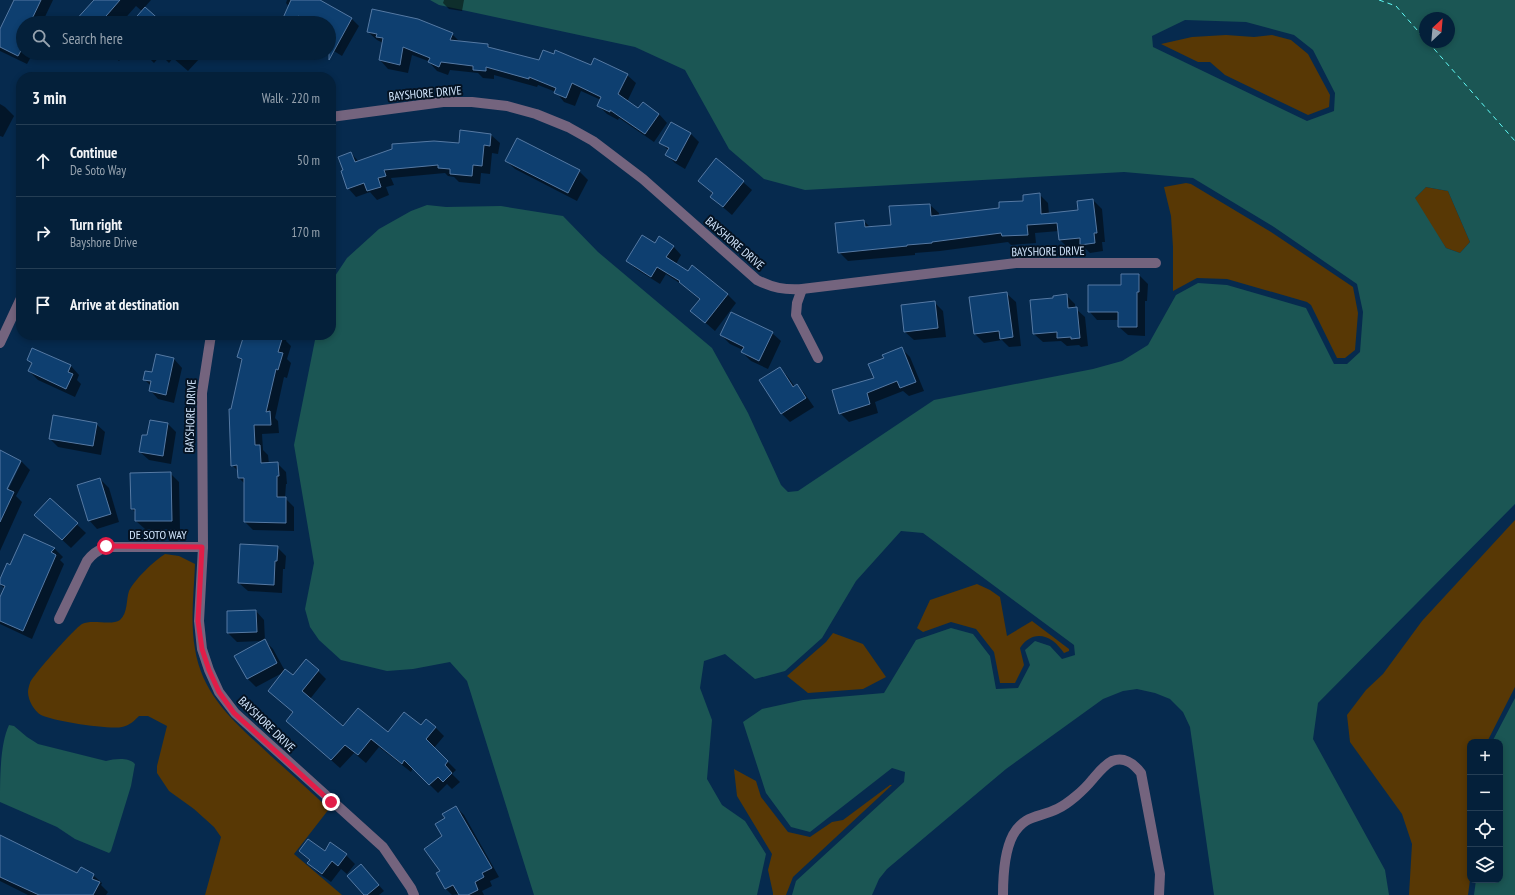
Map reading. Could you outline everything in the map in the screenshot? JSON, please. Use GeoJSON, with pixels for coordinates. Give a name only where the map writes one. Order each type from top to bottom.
{"type":"FeatureCollection","features":[{"type":"Feature","properties":{"kind":"street","name":"BAYSHORE DRIVE"},"geometry":{"type":"LineString","coordinates":[[336,116],[444,102],[472,102],[507,106],[536,114],[568,126],[593,141],[643,179],[757,280],[771,287],[788,290],[802,289],[1016,263],[1156,263]]}},
{"type":"Feature","properties":{"kind":"street"},"geometry":{"type":"LineString","coordinates":[[802,289],[797,302],[796,315],[818,358]]}},
{"type":"Feature","properties":{"kind":"street"},"geometry":{"type":"LineString","coordinates":[[0,343],[16,309]]}},
{"type":"Feature","properties":{"kind":"street","name":"BAYSHORE DRIVE"},"geometry":{"type":"LineString","coordinates":[[210,340],[202,393],[202,547],[198,621],[202,649],[209,670],[219,692],[234,713],[383,847],[411,888],[414,895]]}},
{"type":"Feature","properties":{"kind":"street","name":"DE SOTO WAY"},"geometry":{"type":"LineString","coordinates":[[59,619],[87,561],[98,550],[106,546],[202,547]]}},
{"type":"Feature","properties":{"kind":"street"},"geometry":{"type":"LineString","coordinates":[[1003,895],[1006,858],[1013,835],[1024,821],[1057,809],[1077,795],[1102,769],[1113,761],[1125,760],[1134,764],[1141,773],[1160,874],[1159,895]]}},
{"type":"Feature","properties":{"kind":"shaded area"},"geometry":{"type":"Polygon","coordinates":[[[430,0],[1515,0],[1515,504],[1318,703],[1313,739],[1385,870],[1389,895],[1214,895],[1190,727],[1183,712],[1170,699],[1155,693],[1137,689],[1123,691],[1103,699],[1006,769],[887,869],[879,879],[872,895],[792,895],[796,881],[904,782],[905,772],[892,768],[810,832],[791,827],[766,793],[743,722],[762,709],[803,700],[884,693],[916,640],[951,628],[973,634],[990,656],[996,689],[1018,688],[1030,665],[1025,650],[1035,641],[1050,646],[1062,659],[1075,655],[1074,645],[923,533],[901,531],[856,581],[822,638],[785,671],[755,679],[725,654],[704,661],[700,688],[712,720],[707,779],[722,805],[745,821],[766,854],[757,895],[534,895],[467,681],[450,662],[413,669],[387,671],[341,660],[319,640],[310,627],[305,609],[314,563],[294,445],[315,340],[336,340],[336,274],[347,258],[379,229],[411,211],[427,205],[446,207],[501,206],[563,216],[598,252],[712,348],[748,413],[781,485],[788,492],[798,491],[934,400],[1093,369],[1122,361],[1148,345],[1176,295],[1198,283],[1227,285],[1306,308],[1334,364],[1347,364],[1360,352],[1363,312],[1357,284],[1274,227],[1193,178],[1124,172],[805,190],[764,179],[729,149],[685,70],[635,47],[439,5],[430,0]],[[1185,20],[1152,36],[1153,47],[1307,121],[1334,111],[1335,93],[1313,50],[1294,35],[1246,22],[1185,20]],[[1426,187],[1415,198],[1446,248],[1460,253],[1470,242],[1448,191],[1426,187]]]}},
{"type":"Feature","properties":{"kind":"shaded area"},"geometry":{"type":"Polygon","coordinates":[[[1226,35],[1254,37],[1272,35],[1291,40],[1308,54],[1330,95],[1329,107],[1308,115],[1225,75],[1210,62],[1198,62],[1161,44],[1192,37],[1226,35]]]}},
{"type":"Feature","properties":{"kind":"shaded area"},"geometry":{"type":"Polygon","coordinates":[[[1186,183],[1191,184],[1271,232],[1353,287],[1358,313],[1355,350],[1345,358],[1337,358],[1311,305],[1307,302],[1227,279],[1197,278],[1173,291],[1171,216],[1164,187],[1186,183]]]}},
{"type":"Feature","properties":{"kind":"shaded area"},"geometry":{"type":"Polygon","coordinates":[[[1426,187],[1448,191],[1470,242],[1460,253],[1446,248],[1414,199],[1426,187]]]}},
{"type":"Feature","properties":{"kind":"shaded area"},"geometry":{"type":"Polygon","coordinates":[[[1515,520],[1515,687],[1489,739],[1467,739],[1467,883],[1470,883],[1468,895],[1409,895],[1412,844],[1402,814],[1350,742],[1347,715],[1366,690],[1383,674],[1422,621],[1515,520]]]}},
{"type":"Feature","properties":{"kind":"shaded area"},"geometry":{"type":"Polygon","coordinates":[[[165,554],[179,556],[195,564],[193,617],[195,649],[205,682],[214,696],[223,709],[246,733],[329,809],[294,854],[342,895],[205,895],[221,837],[214,827],[194,809],[169,791],[157,773],[157,766],[167,726],[148,716],[139,716],[130,724],[116,728],[82,724],[57,720],[41,715],[32,705],[28,692],[30,683],[54,652],[82,624],[91,622],[116,622],[120,620],[123,617],[129,591],[132,586],[145,571],[165,554]]]}},
{"type":"Feature","properties":{"kind":"shaded area"},"geometry":{"type":"Polygon","coordinates":[[[977,584],[1000,597],[1007,636],[1032,621],[1069,649],[1069,651],[1064,653],[1053,641],[1048,638],[1039,636],[1031,638],[1020,648],[1024,665],[1015,683],[1000,683],[994,652],[976,629],[951,622],[923,632],[917,628],[930,600],[977,584]]]}},
{"type":"Feature","properties":{"kind":"shaded area"},"geometry":{"type":"Polygon","coordinates":[[[833,633],[863,644],[886,677],[863,689],[808,693],[787,676],[826,642],[833,633]]]}},
{"type":"Feature","properties":{"kind":"shaded area"},"geometry":{"type":"Polygon","coordinates":[[[1515,698],[1515,895],[1474,895],[1476,883],[1503,883],[1503,739],[1494,739],[1515,698]]]}},
{"type":"Feature","properties":{"kind":"shaded area"},"geometry":{"type":"Polygon","coordinates":[[[9,725],[14,726],[38,744],[106,761],[125,759],[135,764],[131,786],[111,851],[109,853],[75,839],[57,827],[0,802],[2,752],[9,725]]]}},
{"type":"Feature","properties":{"kind":"shaded area"},"geometry":{"type":"Polygon","coordinates":[[[734,769],[756,781],[761,797],[788,832],[810,837],[832,822],[843,820],[892,785],[793,877],[786,895],[773,895],[768,870],[772,854],[737,796],[734,769]]]}},
{"type":"Feature","properties":{"kind":"building"},"geometry":{"type":"Polygon","coordinates":[[[14,0],[41,0],[33,16],[16,16],[16,55],[0,47],[0,29],[14,0]]]}},
{"type":"Feature","properties":{"kind":"building"},"geometry":{"type":"Polygon","coordinates":[[[94,0],[120,0],[106,16],[79,16],[94,0]]]}},
{"type":"Feature","properties":{"kind":"building"},"geometry":{"type":"Polygon","coordinates":[[[291,0],[320,0],[352,18],[336,47],[336,16],[284,16],[291,0]]]}},
{"type":"Feature","properties":{"kind":"building"},"geometry":{"type":"Polygon","coordinates":[[[145,7],[155,16],[137,16],[145,7]]]}},
{"type":"Feature","properties":{"kind":"building"},"geometry":{"type":"Polygon","coordinates":[[[372,9],[418,19],[453,33],[450,40],[488,44],[488,47],[539,60],[543,50],[554,54],[555,50],[591,65],[594,58],[628,74],[618,94],[638,108],[643,102],[659,114],[645,134],[610,110],[610,112],[597,106],[601,97],[572,83],[566,98],[554,93],[556,88],[529,77],[529,79],[486,67],[486,71],[473,70],[473,66],[441,62],[439,67],[428,62],[430,58],[403,47],[400,65],[379,60],[383,38],[376,37],[377,34],[367,32],[372,9]]]}},
{"type":"Feature","properties":{"kind":"building"},"geometry":{"type":"Polygon","coordinates":[[[671,122],[691,133],[676,161],[665,155],[669,148],[659,143],[671,122]]]}},
{"type":"Feature","properties":{"kind":"building"},"geometry":{"type":"Polygon","coordinates":[[[460,130],[491,134],[490,146],[484,145],[482,166],[473,165],[472,176],[450,174],[450,169],[438,168],[438,165],[384,170],[386,176],[378,178],[381,187],[367,191],[364,183],[347,189],[341,171],[343,170],[338,157],[351,152],[355,162],[392,149],[392,144],[434,141],[459,143],[460,130]]]}},
{"type":"Feature","properties":{"kind":"building"},"geometry":{"type":"Polygon","coordinates":[[[517,138],[580,170],[568,193],[505,161],[517,138]]]}},
{"type":"Feature","properties":{"kind":"building"},"geometry":{"type":"Polygon","coordinates":[[[716,158],[744,181],[723,207],[710,197],[713,193],[698,181],[716,158]]]}},
{"type":"Feature","properties":{"kind":"building"},"geometry":{"type":"Polygon","coordinates":[[[1040,193],[1041,214],[1078,210],[1077,201],[1093,199],[1097,233],[1094,233],[1095,243],[1080,245],[1080,238],[1059,240],[1057,223],[1027,225],[1028,235],[1002,236],[1001,233],[932,243],[838,253],[835,223],[864,220],[865,227],[891,225],[889,206],[930,204],[931,216],[999,208],[999,202],[1023,201],[1023,195],[1040,193]]]}},
{"type":"Feature","properties":{"kind":"building"},"geometry":{"type":"Polygon","coordinates":[[[642,235],[655,243],[659,236],[674,246],[666,257],[688,271],[692,265],[728,294],[705,323],[690,311],[700,299],[679,282],[680,281],[657,267],[651,277],[626,261],[642,235]]]}},
{"type":"Feature","properties":{"kind":"building"},"geometry":{"type":"Polygon","coordinates":[[[1121,274],[1139,274],[1139,292],[1137,292],[1137,327],[1118,327],[1118,312],[1088,312],[1088,285],[1121,285],[1121,274]]]}},
{"type":"Feature","properties":{"kind":"building"},"geometry":{"type":"Polygon","coordinates":[[[1007,292],[1013,337],[1000,339],[999,331],[974,334],[969,297],[1007,292]]]}},
{"type":"Feature","properties":{"kind":"building"},"geometry":{"type":"Polygon","coordinates":[[[1067,294],[1068,308],[1077,307],[1080,338],[1057,338],[1057,332],[1033,334],[1030,300],[1053,298],[1053,296],[1067,294]]]}},
{"type":"Feature","properties":{"kind":"building"},"geometry":{"type":"Polygon","coordinates":[[[935,301],[938,328],[904,332],[901,305],[935,301]]]}},
{"type":"Feature","properties":{"kind":"building"},"geometry":{"type":"Polygon","coordinates":[[[731,312],[773,332],[759,361],[741,352],[744,347],[720,335],[731,312]]]}},
{"type":"Feature","properties":{"kind":"building"},"geometry":{"type":"Polygon","coordinates":[[[242,340],[282,340],[278,352],[283,353],[278,370],[276,369],[266,412],[270,411],[271,425],[254,425],[255,445],[260,445],[261,463],[278,462],[279,476],[277,476],[277,497],[286,497],[286,523],[244,522],[244,478],[238,478],[237,465],[231,466],[229,409],[231,409],[242,359],[237,357],[242,340]]]}},
{"type":"Feature","properties":{"kind":"building"},"geometry":{"type":"Polygon","coordinates":[[[902,347],[916,382],[900,388],[897,381],[867,393],[870,404],[839,414],[832,390],[874,378],[868,364],[884,358],[882,355],[902,347]]]}},
{"type":"Feature","properties":{"kind":"building"},"geometry":{"type":"Polygon","coordinates":[[[32,348],[71,365],[68,372],[73,374],[66,389],[28,371],[32,363],[27,360],[32,348]]]}},
{"type":"Feature","properties":{"kind":"building"},"geometry":{"type":"Polygon","coordinates":[[[156,354],[174,358],[166,395],[149,391],[151,381],[143,380],[145,371],[152,372],[156,354]]]}},
{"type":"Feature","properties":{"kind":"building"},"geometry":{"type":"Polygon","coordinates":[[[780,367],[793,387],[797,384],[806,398],[781,414],[759,380],[780,367]]]}},
{"type":"Feature","properties":{"kind":"building"},"geometry":{"type":"Polygon","coordinates":[[[53,415],[97,423],[93,446],[49,439],[53,415]]]}},
{"type":"Feature","properties":{"kind":"building"},"geometry":{"type":"Polygon","coordinates":[[[150,420],[168,423],[163,456],[139,452],[142,435],[147,435],[150,420]]]}},
{"type":"Feature","properties":{"kind":"building"},"geometry":{"type":"Polygon","coordinates":[[[0,450],[21,461],[7,489],[14,492],[0,522],[0,450]]]}},
{"type":"Feature","properties":{"kind":"building"},"geometry":{"type":"Polygon","coordinates":[[[171,472],[172,521],[135,521],[135,509],[131,509],[130,473],[171,472]]]}},
{"type":"Feature","properties":{"kind":"building"},"geometry":{"type":"Polygon","coordinates":[[[100,478],[111,514],[88,521],[77,485],[100,478]]]}},
{"type":"Feature","properties":{"kind":"building"},"geometry":{"type":"Polygon","coordinates":[[[50,498],[78,523],[62,540],[34,515],[50,498]]]}},
{"type":"Feature","properties":{"kind":"building"},"geometry":{"type":"Polygon","coordinates":[[[24,534],[55,548],[51,552],[56,555],[23,631],[0,621],[0,597],[5,586],[0,584],[0,579],[7,563],[10,565],[24,534]]]}},
{"type":"Feature","properties":{"kind":"building"},"geometry":{"type":"Polygon","coordinates":[[[240,544],[278,546],[277,561],[275,561],[274,585],[238,583],[240,544]]]}},
{"type":"Feature","properties":{"kind":"building"},"geometry":{"type":"Polygon","coordinates":[[[256,610],[257,632],[227,633],[227,611],[256,610]]]}},
{"type":"Feature","properties":{"kind":"building"},"geometry":{"type":"Polygon","coordinates":[[[265,639],[277,663],[247,679],[234,656],[265,639]]]}},
{"type":"Feature","properties":{"kind":"building"},"geometry":{"type":"Polygon","coordinates":[[[306,659],[319,670],[302,691],[343,726],[358,708],[388,732],[404,712],[421,725],[426,719],[436,727],[426,739],[448,761],[445,765],[452,773],[443,782],[438,777],[429,785],[404,760],[402,764],[371,739],[358,755],[345,745],[331,760],[286,721],[293,712],[268,691],[285,669],[293,675],[306,659]]]}},
{"type":"Feature","properties":{"kind":"building"},"geometry":{"type":"Polygon","coordinates":[[[456,806],[492,868],[482,873],[484,877],[475,882],[478,890],[468,895],[459,895],[453,885],[445,889],[436,873],[440,871],[424,849],[442,836],[435,824],[445,818],[442,814],[456,806]]]}},
{"type":"Feature","properties":{"kind":"building"},"geometry":{"type":"Polygon","coordinates":[[[0,835],[77,873],[81,867],[94,874],[92,879],[100,882],[93,895],[39,895],[0,877],[0,835]]]}},
{"type":"Feature","properties":{"kind":"building"},"geometry":{"type":"Polygon","coordinates":[[[308,839],[325,851],[330,842],[347,854],[338,866],[332,861],[322,874],[307,863],[310,860],[299,851],[308,839]]]}},
{"type":"Feature","properties":{"kind":"building"},"geometry":{"type":"Polygon","coordinates":[[[361,864],[379,885],[367,895],[364,895],[347,876],[361,864]]]}},
{"type":"Feature","properties":{"kind":"ferry route"},"geometry":{"type":"LineString","coordinates":[[1379,0],[1396,6],[1419,32]]}},
{"type":"Feature","properties":{"kind":"ferry route"},"geometry":{"type":"LineString","coordinates":[[1433,48],[1515,141]]}},
{"type":"Feature","properties":{"kind":"route"},"geometry":{"type":"LineString","coordinates":[[106,546],[202,547],[198,621],[202,649],[209,670],[219,692],[234,713],[331,802]]}}]}
